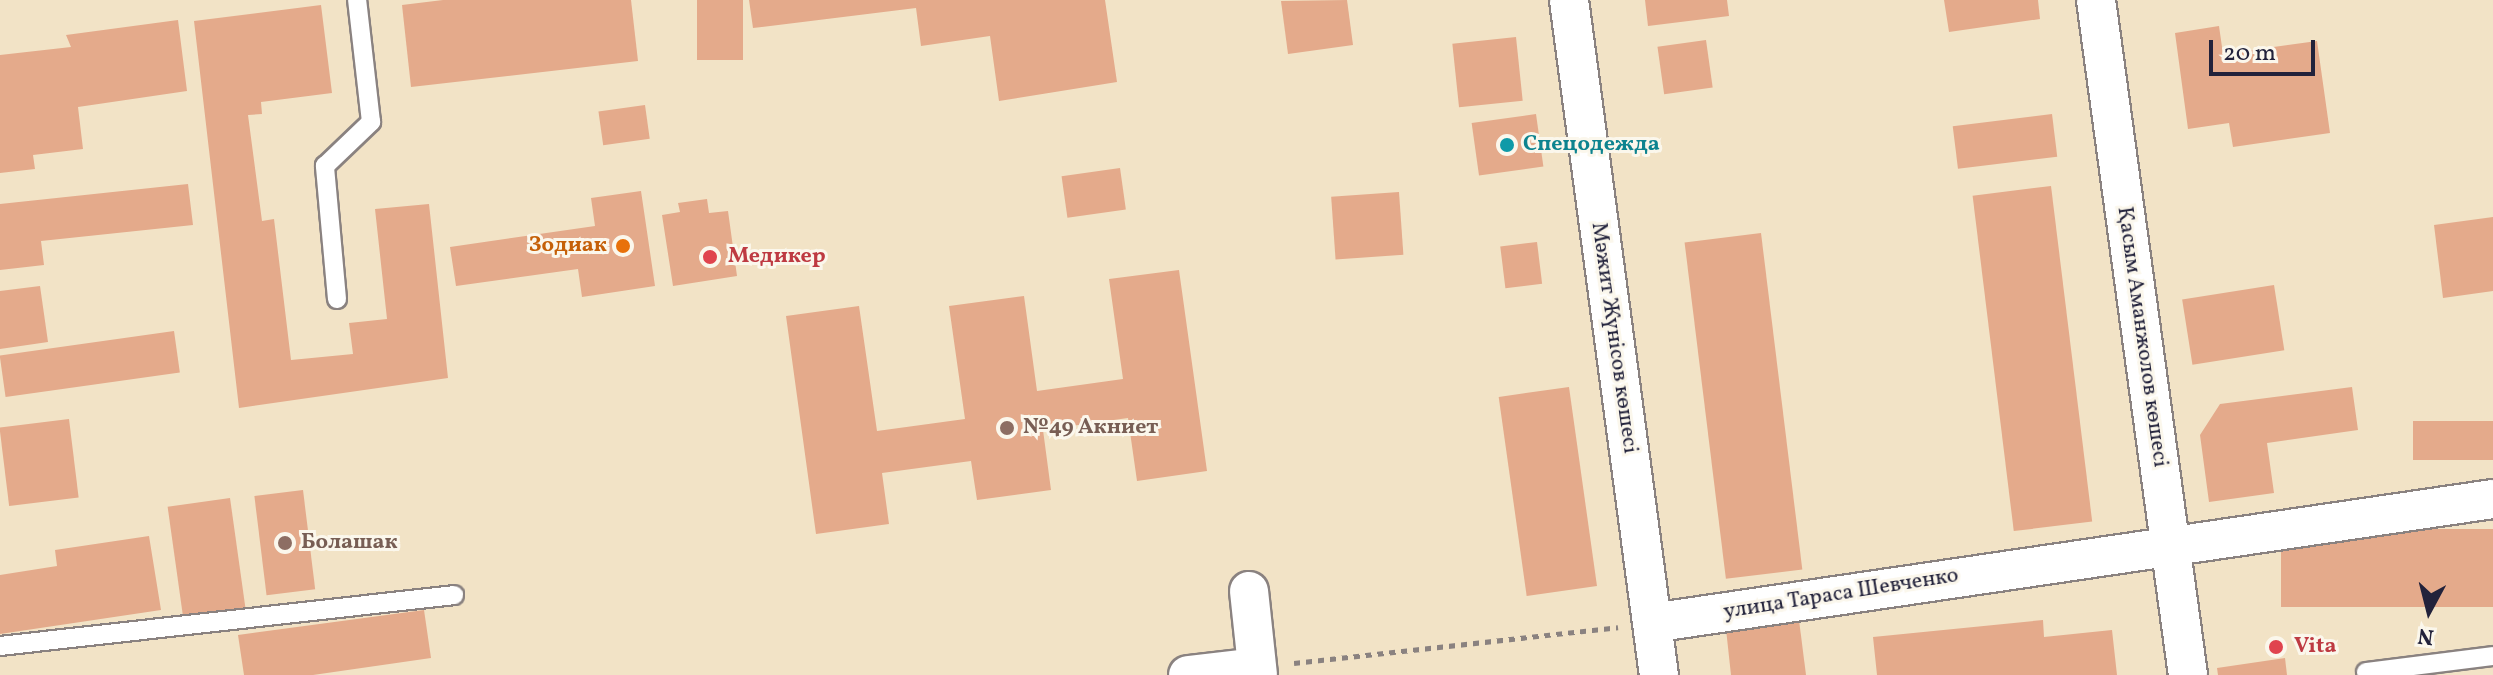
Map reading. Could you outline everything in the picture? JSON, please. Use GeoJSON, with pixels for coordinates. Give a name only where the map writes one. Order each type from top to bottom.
{"type":"FeatureCollection","features":[{"type":"Feature","properties":{"kind":"street","name":"Мәжит Жүнісов көшесі"},"geometry":{"type":"LineString","coordinates":[[1569,0],[1659,675]]}},
{"type":"Feature","properties":{"kind":"street","name":"Қасым Аманжолов көшесі"},"geometry":{"type":"LineString","coordinates":[[2096,0],[2188,675]]}},
{"type":"Feature","properties":{"kind":"street","name":"улица Тараса Шевченко"},"geometry":{"type":"LineString","coordinates":[[1652,623],[2171,543],[2493,499]]}},
{"type":"Feature","properties":{"kind":"street"},"geometry":{"type":"LineString","coordinates":[[1188,675],[1257,671],[1249,591]]}},
{"type":"Feature","properties":{"kind":"lane"},"geometry":{"type":"LineString","coordinates":[[337,299],[325,166],[371,122],[357,0]]}},
{"type":"Feature","properties":{"kind":"lane"},"geometry":{"type":"LineString","coordinates":[[0,646],[454,595]]}},
{"type":"Feature","properties":{"kind":"lane"},"geometry":{"type":"LineString","coordinates":[[2366,672],[2493,656]]}},
{"type":"Feature","properties":{"kind":"path"},"geometry":{"type":"LineString","coordinates":[[1257,671],[1652,623]]}},
{"type":"Feature","properties":{"kind":"building"},"geometry":{"type":"Polygon","coordinates":[[[443,0],[631,0],[638,61],[411,87],[402,5],[443,0]]]}},
{"type":"Feature","properties":{"kind":"building"},"geometry":{"type":"Polygon","coordinates":[[[697,0],[743,0],[743,60],[697,60],[697,0]]]}},
{"type":"Feature","properties":{"kind":"building"},"geometry":{"type":"Polygon","coordinates":[[[749,0],[1105,0],[1117,82],[999,101],[990,36],[921,46],[916,8],[753,28],[749,0]]]}},
{"type":"Feature","properties":{"kind":"building"},"geometry":{"type":"Polygon","coordinates":[[[1347,0],[1353,45],[1288,54],[1281,1],[1347,0]]]}},
{"type":"Feature","properties":{"kind":"building"},"geometry":{"type":"Polygon","coordinates":[[[1645,0],[1727,0],[1729,16],[1648,26],[1645,0]]]}},
{"type":"Feature","properties":{"kind":"building"},"geometry":{"type":"Polygon","coordinates":[[[1944,0],[2038,0],[2040,19],[1949,32],[1944,0]]]}},
{"type":"Feature","properties":{"kind":"building"},"geometry":{"type":"Polygon","coordinates":[[[321,5],[332,93],[261,102],[262,114],[248,115],[262,221],[274,219],[291,360],[353,354],[349,323],[387,319],[375,209],[429,204],[448,378],[239,408],[194,21],[321,5]]]}},
{"type":"Feature","properties":{"kind":"building"},"geometry":{"type":"Polygon","coordinates":[[[178,20],[187,91],[78,107],[83,149],[33,155],[35,169],[0,173],[0,55],[71,47],[66,35],[178,20]]]}},
{"type":"Feature","properties":{"kind":"building"},"geometry":{"type":"Polygon","coordinates":[[[2219,26],[2223,54],[2317,41],[2330,133],[2233,147],[2229,123],[2188,129],[2175,33],[2219,26]]]}},
{"type":"Feature","properties":{"kind":"building"},"geometry":{"type":"Polygon","coordinates":[[[1516,37],[1523,101],[1459,107],[1452,44],[1516,37]]]}},
{"type":"Feature","properties":{"kind":"building"},"geometry":{"type":"Polygon","coordinates":[[[1706,40],[1713,88],[1664,94],[1657,47],[1706,40]]]}},
{"type":"Feature","properties":{"kind":"building"},"geometry":{"type":"Polygon","coordinates":[[[645,105],[650,139],[603,145],[598,112],[645,105]]]}},
{"type":"Feature","properties":{"kind":"building","name":"Спецодежда"},"geometry":{"type":"Polygon","coordinates":[[[1536,114],[1543,166],[1479,176],[1472,123],[1536,114]]]}},
{"type":"Feature","properties":{"kind":"building"},"geometry":{"type":"Polygon","coordinates":[[[2052,114],[2057,157],[1958,169],[1953,126],[2052,114]]]}},
{"type":"Feature","properties":{"kind":"building"},"geometry":{"type":"Polygon","coordinates":[[[1120,168],[1126,210],[1067,218],[1062,176],[1120,168]]]}},
{"type":"Feature","properties":{"kind":"building"},"geometry":{"type":"Polygon","coordinates":[[[188,184],[193,225],[41,241],[44,265],[0,270],[0,204],[188,184]]]}},
{"type":"Feature","properties":{"kind":"building"},"geometry":{"type":"Polygon","coordinates":[[[2051,186],[2092,521],[2014,531],[1973,196],[2051,186]]]}},
{"type":"Feature","properties":{"kind":"building"},"geometry":{"type":"Polygon","coordinates":[[[641,191],[655,286],[582,297],[578,269],[456,286],[450,247],[595,226],[591,198],[641,191]]]}},
{"type":"Feature","properties":{"kind":"building"},"geometry":{"type":"Polygon","coordinates":[[[1399,192],[1403,255],[1336,260],[1331,197],[1399,192]]]}},
{"type":"Feature","properties":{"kind":"building"},"geometry":{"type":"Polygon","coordinates":[[[707,199],[709,213],[728,211],[737,276],[673,286],[662,215],[680,212],[678,203],[707,199]]]}},
{"type":"Feature","properties":{"kind":"building"},"geometry":{"type":"Polygon","coordinates":[[[2493,217],[2493,291],[2443,298],[2434,225],[2493,217]]]}},
{"type":"Feature","properties":{"kind":"building"},"geometry":{"type":"Polygon","coordinates":[[[1761,233],[1802,569],[1726,579],[1685,242],[1761,233]]]}},
{"type":"Feature","properties":{"kind":"building"},"geometry":{"type":"Polygon","coordinates":[[[1537,242],[1542,284],[1505,288],[1500,247],[1537,242]]]}},
{"type":"Feature","properties":{"kind":"building"},"geometry":{"type":"Polygon","coordinates":[[[1179,270],[1207,471],[1137,481],[1128,418],[1043,430],[1051,490],[977,500],[971,461],[882,473],[889,524],[816,534],[786,316],[859,306],[877,431],[965,419],[949,306],[1024,296],[1037,391],[1123,379],[1109,279],[1179,270]]]}},
{"type":"Feature","properties":{"kind":"building"},"geometry":{"type":"Polygon","coordinates":[[[2274,285],[2284,350],[2192,365],[2182,300],[2274,285]]]}},
{"type":"Feature","properties":{"kind":"building"},"geometry":{"type":"Polygon","coordinates":[[[40,286],[48,342],[0,349],[0,291],[40,286]]]}},
{"type":"Feature","properties":{"kind":"building"},"geometry":{"type":"Polygon","coordinates":[[[174,331],[180,373],[6,397],[0,355],[174,331]]]}},
{"type":"Feature","properties":{"kind":"building"},"geometry":{"type":"Polygon","coordinates":[[[1569,387],[1597,586],[1527,596],[1499,397],[1569,387]]]}},
{"type":"Feature","properties":{"kind":"building"},"geometry":{"type":"Polygon","coordinates":[[[2352,387],[2358,430],[2267,443],[2274,493],[2209,502],[2200,435],[2220,404],[2352,387]]]}},
{"type":"Feature","properties":{"kind":"building"},"geometry":{"type":"Polygon","coordinates":[[[69,419],[79,497],[9,506],[0,427],[69,419]]]}},
{"type":"Feature","properties":{"kind":"building"},"geometry":{"type":"Polygon","coordinates":[[[2413,421],[2493,421],[2493,460],[2413,460],[2413,421]]]}},
{"type":"Feature","properties":{"kind":"building","name":"Болашак"},"geometry":{"type":"Polygon","coordinates":[[[303,490],[315,589],[267,595],[254,496],[303,490]]]}},
{"type":"Feature","properties":{"kind":"building"},"geometry":{"type":"Polygon","coordinates":[[[230,498],[246,610],[183,619],[168,507],[230,498]]]}},
{"type":"Feature","properties":{"kind":"building"},"geometry":{"type":"Polygon","coordinates":[[[2281,529],[2493,529],[2493,607],[2281,607],[2281,529]]]}},
{"type":"Feature","properties":{"kind":"building"},"geometry":{"type":"Polygon","coordinates":[[[149,536],[161,610],[0,634],[0,575],[57,566],[55,550],[149,536]]]}},
{"type":"Feature","properties":{"kind":"building"},"geometry":{"type":"Polygon","coordinates":[[[424,610],[431,658],[313,675],[244,675],[238,635],[424,610]]]}},
{"type":"Feature","properties":{"kind":"building"},"geometry":{"type":"Polygon","coordinates":[[[1799,620],[1806,675],[1731,675],[1726,629],[1799,620]]]}},
{"type":"Feature","properties":{"kind":"building"},"geometry":{"type":"Polygon","coordinates":[[[2043,620],[2044,637],[2112,630],[2117,675],[1877,675],[1873,637],[2043,620]]]}},
{"type":"Feature","properties":{"kind":"building"},"geometry":{"type":"Polygon","coordinates":[[[2285,658],[2287,675],[2218,675],[2217,668],[2285,658]]]}},
{"type":"Feature","properties":{"kind":"place","name":"Спецодежда"},"geometry":{"type":"Point","coordinates":[1507,145]}},
{"type":"Feature","properties":{"kind":"place","name":"Зодиак"},"geometry":{"type":"Point","coordinates":[623,246]}},
{"type":"Feature","properties":{"kind":"place","name":"Медикер"},"geometry":{"type":"Point","coordinates":[710,257]}},
{"type":"Feature","properties":{"kind":"place","name":"№49 Акниет"},"geometry":{"type":"Point","coordinates":[1007,428]}},
{"type":"Feature","properties":{"kind":"place","name":"Болашак"},"geometry":{"type":"Point","coordinates":[285,543]}},
{"type":"Feature","properties":{"kind":"place","name":"Vita"},"geometry":{"type":"Point","coordinates":[2276,647]}}]}
